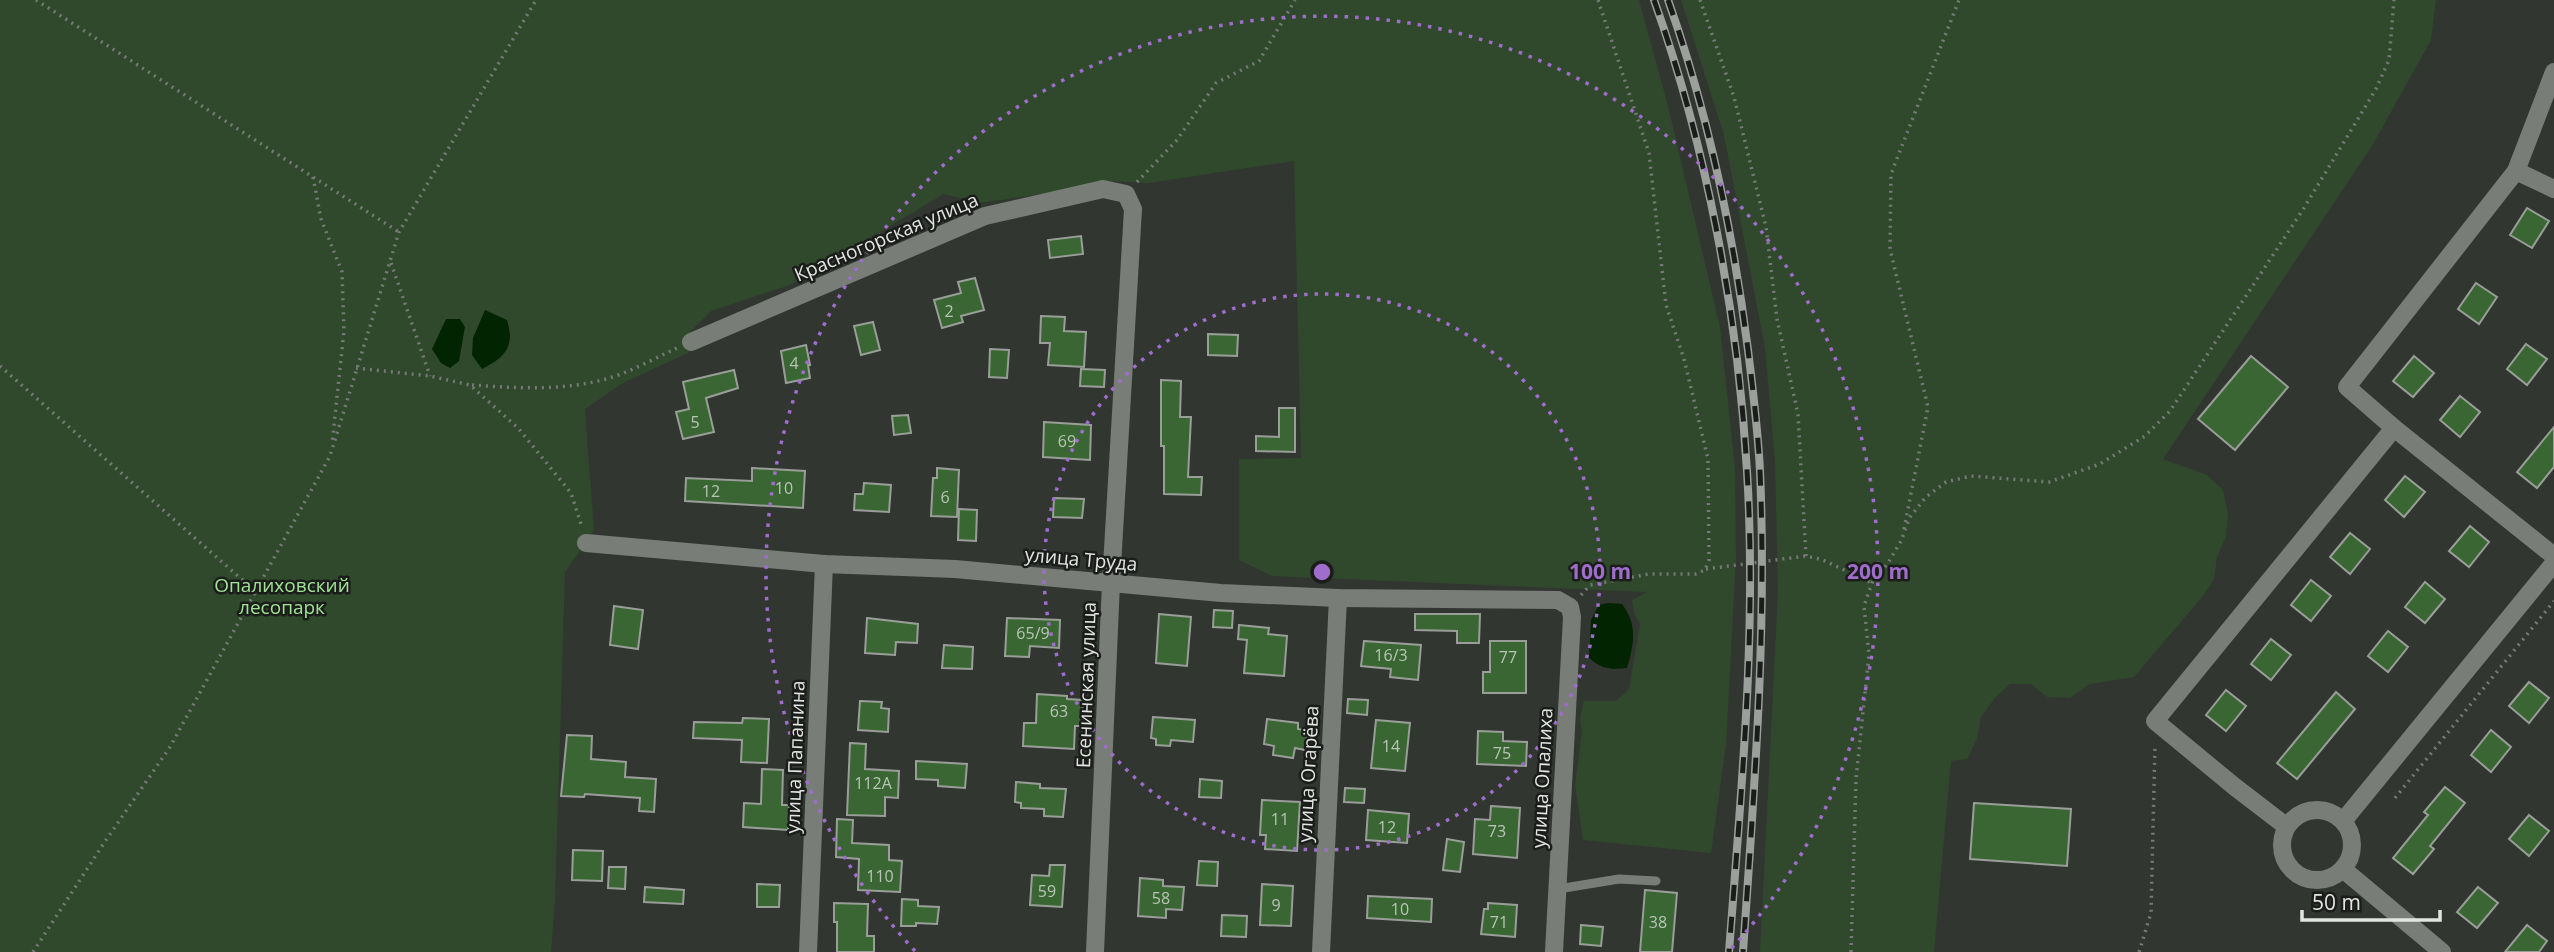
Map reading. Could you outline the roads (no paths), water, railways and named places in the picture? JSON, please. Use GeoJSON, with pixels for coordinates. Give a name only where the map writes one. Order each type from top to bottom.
{"type":"FeatureCollection","features":[{"type":"Feature","properties":{"kind":"street"},"geometry":{"type":"LineString","coordinates":[[2554,72],[2516,171],[2347,387],[2554,556]]}},
{"type":"Feature","properties":{"kind":"street"},"geometry":{"type":"LineString","coordinates":[[2516,171],[2554,189]]}},
{"type":"Feature","properties":{"kind":"street","name":"Красногорская улица"},"geometry":{"type":"LineString","coordinates":[[691,342],[985,216],[1103,190],[1130,202]]}},
{"type":"Feature","properties":{"kind":"street","name":"Есенинская улица"},"geometry":{"type":"LineString","coordinates":[[1095,952],[1130,202]]}},
{"type":"Feature","properties":{"kind":"street"},"geometry":{"type":"LineString","coordinates":[[2286,826],[2155,721],[2394,428]]}},
{"type":"Feature","properties":{"kind":"street","name":"улица Труда"},"geometry":{"type":"LineString","coordinates":[[586,543],[824,564],[955,569],[1221,593],[1338,598],[1558,600],[1570,607]]}},
{"type":"Feature","properties":{"kind":"street"},"geometry":{"type":"LineString","coordinates":[[2344,820],[2554,563]]}},
{"type":"Feature","properties":{"kind":"street","name":"улица Папанина"},"geometry":{"type":"LineString","coordinates":[[808,952],[824,564]]}},
{"type":"Feature","properties":{"kind":"street","name":"улица Огарёва"},"geometry":{"type":"LineString","coordinates":[[1321,952],[1338,598]]}},
{"type":"Feature","properties":{"kind":"street","name":"улица Опалиха"},"geometry":{"type":"LineString","coordinates":[[1554,952],[1572,617],[1570,607]]}},
{"type":"Feature","properties":{"kind":"street"},"geometry":{"type":"LineString","coordinates":[[2325,809],[2344,820],[2353,836],[2352,854],[2344,870],[2326,880],[2305,878],[2288,866],[2281,846],[2286,826],[2303,812],[2325,809]]}},
{"type":"Feature","properties":{"kind":"street"},"geometry":{"type":"LineString","coordinates":[[2344,870],[2442,952]]}},
{"type":"Feature","properties":{"kind":"lane"},"geometry":{"type":"LineString","coordinates":[[1558,889],[1619,879],[1656,881]]}},
{"type":"Feature","properties":{"kind":"railway"},"geometry":{"type":"LineString","coordinates":[[1654,0],[1690,114],[1717,232],[1728,292],[1743,412],[1750,531],[1749,652],[1729,952]]}},
{"type":"Feature","properties":{"kind":"railway"},"geometry":{"type":"LineString","coordinates":[[1668,0],[1707,129],[1727,217],[1742,306],[1758,441],[1762,531],[1761,652],[1743,952]]}},
{"type":"Feature","properties":{"kind":"park label","name":"Опалиховский лесопарк"},"geometry":{"type":"Point","coordinates":[282,596]}}]}
